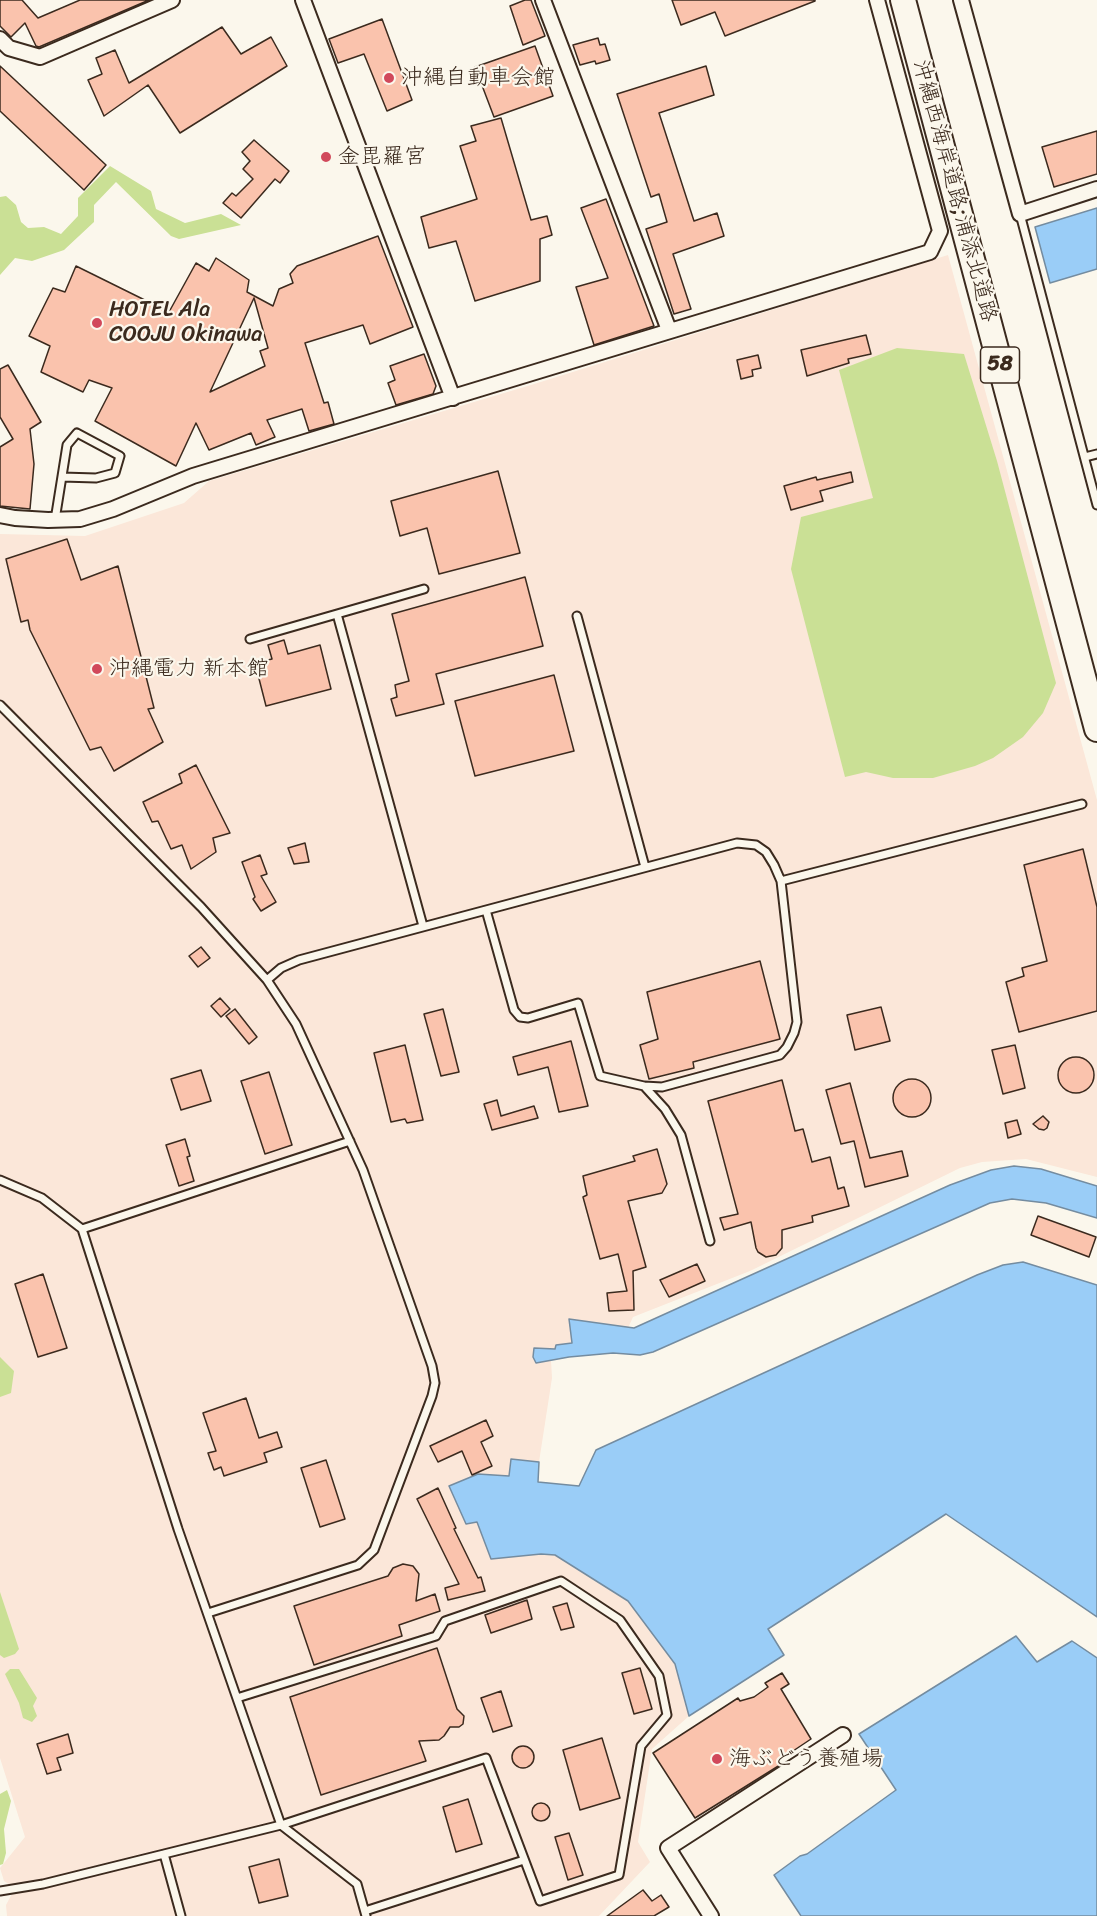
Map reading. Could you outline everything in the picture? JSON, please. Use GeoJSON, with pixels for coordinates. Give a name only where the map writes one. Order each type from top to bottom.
{"type":"FeatureCollection","features":[{"type":"Feature","properties":{"kind":"highway","name":"沖縄西海岸道路;浦添北道路"},"geometry":{"type":"LineString","coordinates":[[903,0],[1097,729]]}},
{"type":"Feature","properties":{"kind":"street"},"geometry":{"type":"LineString","coordinates":[[0,39],[9,48],[40,57],[172,0]]}},
{"type":"Feature","properties":{"kind":"street"},"geometry":{"type":"LineString","coordinates":[[303,0],[453,398]]}},
{"type":"Feature","properties":{"kind":"street"},"geometry":{"type":"LineString","coordinates":[[543,0],[669,330]]}},
{"type":"Feature","properties":{"kind":"street"},"geometry":{"type":"LineString","coordinates":[[0,515],[55,520],[80,519],[113,509],[193,476],[930,252],[940,231],[877,0]]}},
{"type":"Feature","properties":{"kind":"street"},"geometry":{"type":"LineString","coordinates":[[961,0],[1020,214],[1097,189]]}},
{"type":"Feature","properties":{"kind":"street"},"geometry":{"type":"LineString","coordinates":[[711,1916],[668,1848],[843,1735]]}},
{"type":"Feature","properties":{"kind":"lane"},"geometry":{"type":"LineString","coordinates":[[1020,214],[1097,505]]}},
{"type":"Feature","properties":{"kind":"lane"},"geometry":{"type":"LineString","coordinates":[[55,520],[67,445],[77,433],[120,456],[115,473],[96,478],[62,477]]}},
{"type":"Feature","properties":{"kind":"lane"},"geometry":{"type":"LineString","coordinates":[[1084,457],[1097,454]]}},
{"type":"Feature","properties":{"kind":"lane"},"geometry":{"type":"LineString","coordinates":[[250,639],[424,589]]}},
{"type":"Feature","properties":{"kind":"lane"},"geometry":{"type":"LineString","coordinates":[[337,614],[423,927]]}},
{"type":"Feature","properties":{"kind":"lane"},"geometry":{"type":"LineString","coordinates":[[577,616],[645,867]]}},
{"type":"Feature","properties":{"kind":"lane"},"geometry":{"type":"LineString","coordinates":[[0,705],[201,907],[267,980],[296,1024],[363,1170],[432,1366],[435,1383],[432,1396],[374,1550],[358,1565],[208,1613]]}},
{"type":"Feature","properties":{"kind":"lane"},"geometry":{"type":"LineString","coordinates":[[780,881],[1082,804]]}},
{"type":"Feature","properties":{"kind":"lane"},"geometry":{"type":"LineString","coordinates":[[267,980],[281,968],[299,960],[645,867],[737,843],[756,844],[766,852],[780,881],[797,1022],[794,1033],[787,1047],[780,1054],[662,1087],[644,1086],[600,1076],[578,1003],[528,1018],[520,1017],[514,1010],[486,910]]}},
{"type":"Feature","properties":{"kind":"lane"},"geometry":{"type":"LineString","coordinates":[[644,1086],[665,1109],[681,1135],[710,1240]]}},
{"type":"Feature","properties":{"kind":"lane"},"geometry":{"type":"LineString","coordinates":[[82,1229],[350,1141]]}},
{"type":"Feature","properties":{"kind":"lane"},"geometry":{"type":"LineString","coordinates":[[0,1180],[42,1198],[82,1229],[178,1529],[281,1825],[357,1884],[366,1913],[524,1860]]}},
{"type":"Feature","properties":{"kind":"lane"},"geometry":{"type":"LineString","coordinates":[[0,1891],[43,1884],[281,1825],[486,1758],[540,1901],[619,1875],[641,1746],[667,1715],[658,1677],[620,1620],[561,1581],[445,1621],[436,1636],[237,1698]]}},
{"type":"Feature","properties":{"kind":"lane"},"geometry":{"type":"LineString","coordinates":[[164,1854],[183,1915]]}},
{"type":"Feature","properties":{"kind":"shaded area"},"geometry":{"type":"Polygon","coordinates":[[[948,255],[1097,800],[1097,1177],[1026,1159],[982,1162],[960,1168],[750,1271],[633,1317],[628,1328],[569,1320],[573,1343],[556,1345],[555,1349],[536,1363],[551,1360],[552,1378],[539,1462],[511,1459],[509,1476],[475,1475],[450,1486],[477,1522],[541,1554],[555,1555],[628,1601],[675,1664],[689,1716],[652,1749],[638,1842],[650,1862],[599,1916],[7,1916],[6,1905],[15,1888],[4,1881],[0,1868],[25,1837],[0,1758],[0,534],[85,536],[184,503],[209,481],[531,385],[948,255]]]}},
{"type":"Feature","properties":{"kind":"green space"},"geometry":{"type":"Polygon","coordinates":[[[110,166],[151,191],[156,209],[185,223],[221,214],[241,225],[179,239],[171,236],[116,182],[94,205],[94,222],[64,250],[32,261],[15,258],[0,275],[0,197],[6,196],[16,205],[21,222],[28,228],[44,227],[61,234],[78,216],[78,198],[110,166]]]}},
{"type":"Feature","properties":{"kind":"green space"},"geometry":{"type":"Polygon","coordinates":[[[897,348],[964,354],[997,461],[1056,683],[1043,713],[1023,737],[993,758],[975,766],[933,778],[893,778],[866,772],[845,777],[791,569],[801,517],[873,498],[839,370],[897,348]]]}},
{"type":"Feature","properties":{"kind":"green space"},"geometry":{"type":"Polygon","coordinates":[[[0,1357],[14,1371],[11,1393],[0,1397],[0,1357]]]}},
{"type":"Feature","properties":{"kind":"green space"},"geometry":{"type":"Polygon","coordinates":[[[0,1592],[19,1649],[15,1654],[4,1658],[0,1655],[0,1592]]]}},
{"type":"Feature","properties":{"kind":"green space"},"geometry":{"type":"Polygon","coordinates":[[[10,1669],[19,1669],[37,1698],[33,1706],[37,1716],[32,1722],[23,1718],[19,1703],[5,1674],[10,1669]]]}},
{"type":"Feature","properties":{"kind":"green space"},"geometry":{"type":"Polygon","coordinates":[[[7,1790],[11,1801],[4,1829],[6,1853],[3,1864],[0,1865],[0,1794],[7,1790]]]}},
{"type":"Feature","properties":{"kind":"water"},"geometry":{"type":"Polygon","coordinates":[[[1097,208],[1097,269],[1050,283],[1035,227],[1097,208]]]}},
{"type":"Feature","properties":{"kind":"water"},"geometry":{"type":"Polygon","coordinates":[[[1014,1166],[1041,1169],[1097,1186],[1097,1218],[1046,1203],[1012,1199],[990,1203],[653,1352],[640,1355],[613,1353],[569,1357],[536,1363],[533,1357],[534,1348],[555,1349],[556,1345],[572,1343],[569,1319],[634,1328],[950,1185],[991,1170],[1014,1166]]]}},
{"type":"Feature","properties":{"kind":"water"},"geometry":{"type":"Polygon","coordinates":[[[1023,1262],[1097,1285],[1097,1617],[946,1514],[768,1629],[784,1655],[689,1716],[675,1664],[628,1601],[555,1555],[541,1554],[491,1559],[477,1522],[466,1524],[449,1486],[478,1474],[509,1476],[511,1459],[539,1462],[538,1482],[579,1486],[596,1450],[977,1275],[1003,1265],[1023,1262]]]}},
{"type":"Feature","properties":{"kind":"water"},"geometry":{"type":"Polygon","coordinates":[[[1016,1636],[1037,1662],[1072,1641],[1097,1658],[1097,1916],[801,1916],[774,1875],[896,1790],[859,1734],[1016,1636]]]}},
{"type":"Feature","properties":{"kind":"building"},"geometry":{"type":"Polygon","coordinates":[[[0,0],[22,0],[38,18],[80,0],[149,0],[39,47],[36,46],[25,23],[11,37],[0,26],[0,0]]]}},
{"type":"Feature","properties":{"kind":"building"},"geometry":{"type":"Polygon","coordinates":[[[531,0],[545,36],[523,45],[510,6],[531,0]]]}},
{"type":"Feature","properties":{"kind":"building"},"geometry":{"type":"Polygon","coordinates":[[[672,0],[815,1],[725,36],[715,12],[681,25],[672,0]]]}},
{"type":"Feature","properties":{"kind":"building"},"geometry":{"type":"Polygon","coordinates":[[[382,19],[412,100],[387,111],[364,54],[338,63],[329,39],[382,19]]]}},
{"type":"Feature","properties":{"kind":"building"},"geometry":{"type":"Polygon","coordinates":[[[222,27],[241,54],[271,37],[287,66],[180,133],[148,85],[104,116],[88,80],[102,74],[96,58],[115,50],[129,83],[222,27]]]}},
{"type":"Feature","properties":{"kind":"building"},"geometry":{"type":"Polygon","coordinates":[[[598,38],[600,45],[605,44],[610,60],[580,65],[573,45],[598,38]]]}},
{"type":"Feature","properties":{"kind":"building"},"geometry":{"type":"Polygon","coordinates":[[[535,46],[553,96],[494,117],[475,67],[535,46]]]}},
{"type":"Feature","properties":{"kind":"building"},"geometry":{"type":"Polygon","coordinates":[[[0,66],[106,165],[84,190],[0,111],[0,66]]]}},
{"type":"Feature","properties":{"kind":"building"},"geometry":{"type":"Polygon","coordinates":[[[706,66],[714,95],[659,113],[694,221],[717,213],[724,236],[673,254],[691,309],[674,314],[646,229],[667,222],[659,194],[651,197],[617,94],[706,66]]]}},
{"type":"Feature","properties":{"kind":"building"},"geometry":{"type":"Polygon","coordinates":[[[501,118],[531,220],[547,216],[552,235],[540,239],[540,281],[475,301],[456,241],[429,248],[421,217],[477,199],[460,146],[476,141],[471,126],[501,118]]]}},
{"type":"Feature","properties":{"kind":"building"},"geometry":{"type":"Polygon","coordinates":[[[1097,131],[1097,174],[1054,187],[1042,147],[1097,131]]]}},
{"type":"Feature","properties":{"kind":"building"},"geometry":{"type":"Polygon","coordinates":[[[254,140],[289,171],[280,183],[275,179],[241,218],[223,203],[232,193],[236,196],[253,179],[243,169],[250,161],[242,152],[254,140]]]}},
{"type":"Feature","properties":{"kind":"building"},"geometry":{"type":"Polygon","coordinates":[[[606,199],[654,326],[594,345],[576,287],[608,278],[581,208],[606,199]]]}},
{"type":"Feature","properties":{"kind":"building"},"geometry":{"type":"Polygon","coordinates":[[[378,236],[413,327],[370,344],[363,325],[305,343],[324,403],[328,402],[334,424],[309,431],[302,409],[267,420],[275,437],[256,445],[251,433],[209,450],[196,423],[176,466],[95,421],[112,388],[89,380],[83,392],[41,372],[50,346],[29,336],[53,288],[65,292],[76,266],[169,312],[196,263],[209,271],[216,258],[249,280],[247,292],[273,306],[279,289],[293,283],[290,274],[297,266],[378,236]],[[254,298],[210,392],[265,366],[260,351],[268,348],[254,298]]]}},
{"type":"Feature","properties":{"kind":"building"},"geometry":{"type":"Polygon","coordinates":[[[866,335],[871,354],[848,359],[849,363],[807,376],[801,350],[866,335]]]}},
{"type":"Feature","properties":{"kind":"building"},"geometry":{"type":"Polygon","coordinates":[[[424,354],[436,386],[433,394],[396,405],[388,383],[395,380],[390,366],[424,354]]]}},
{"type":"Feature","properties":{"kind":"building"},"geometry":{"type":"Polygon","coordinates":[[[758,355],[761,368],[752,370],[753,376],[741,379],[737,360],[758,355]]]}},
{"type":"Feature","properties":{"kind":"building"},"geometry":{"type":"Polygon","coordinates":[[[8,365],[41,422],[30,429],[34,464],[30,509],[0,506],[0,447],[13,439],[0,417],[0,369],[8,365]]]}},
{"type":"Feature","properties":{"kind":"building"},"geometry":{"type":"Polygon","coordinates":[[[498,471],[520,553],[439,574],[427,528],[400,536],[391,501],[498,471]]]}},
{"type":"Feature","properties":{"kind":"building"},"geometry":{"type":"Polygon","coordinates":[[[851,472],[853,482],[820,491],[823,501],[791,510],[784,486],[816,477],[817,480],[851,472]]]}},
{"type":"Feature","properties":{"kind":"building","name":"沖縄電力 新本館"},"geometry":{"type":"Polygon","coordinates":[[[67,539],[81,580],[118,566],[154,708],[148,709],[163,742],[114,771],[101,747],[90,750],[30,630],[28,620],[21,622],[6,559],[67,539]]]}},
{"type":"Feature","properties":{"kind":"building"},"geometry":{"type":"Polygon","coordinates":[[[525,577],[543,646],[436,674],[444,704],[396,716],[391,699],[397,697],[395,685],[409,681],[392,614],[525,577]]]}},
{"type":"Feature","properties":{"kind":"building"},"geometry":{"type":"Polygon","coordinates":[[[284,640],[288,654],[320,645],[331,689],[266,706],[255,663],[272,659],[268,645],[284,640]]]}},
{"type":"Feature","properties":{"kind":"building"},"geometry":{"type":"Polygon","coordinates":[[[554,675],[574,751],[475,776],[455,701],[554,675]]]}},
{"type":"Feature","properties":{"kind":"building"},"geometry":{"type":"Polygon","coordinates":[[[196,765],[230,833],[213,838],[216,852],[191,869],[182,845],[171,849],[158,821],[152,822],[143,802],[182,783],[179,774],[196,765]]]}},
{"type":"Feature","properties":{"kind":"building"},"geometry":{"type":"Polygon","coordinates":[[[305,843],[309,862],[294,864],[288,848],[305,843]]]}},
{"type":"Feature","properties":{"kind":"building"},"geometry":{"type":"Polygon","coordinates":[[[1083,849],[1097,907],[1097,1011],[1019,1032],[1006,982],[1024,976],[1022,968],[1047,961],[1024,865],[1083,849]]]}},
{"type":"Feature","properties":{"kind":"building"},"geometry":{"type":"Polygon","coordinates":[[[260,855],[267,874],[261,876],[276,902],[261,911],[253,899],[255,897],[242,862],[260,855]]]}},
{"type":"Feature","properties":{"kind":"building"},"geometry":{"type":"Polygon","coordinates":[[[201,947],[210,958],[198,967],[189,956],[201,947]]]}},
{"type":"Feature","properties":{"kind":"building"},"geometry":{"type":"Polygon","coordinates":[[[760,961],[780,1039],[693,1062],[694,1068],[649,1079],[640,1045],[658,1039],[647,992],[760,961]]]}},
{"type":"Feature","properties":{"kind":"building"},"geometry":{"type":"Polygon","coordinates":[[[220,998],[230,1009],[221,1017],[211,1006],[220,998]]]}},
{"type":"Feature","properties":{"kind":"building"},"geometry":{"type":"Polygon","coordinates":[[[881,1007],[890,1041],[855,1050],[847,1015],[881,1007]]]}},
{"type":"Feature","properties":{"kind":"building"},"geometry":{"type":"Polygon","coordinates":[[[235,1009],[257,1037],[249,1044],[226,1016],[235,1009]]]}},
{"type":"Feature","properties":{"kind":"building"},"geometry":{"type":"Polygon","coordinates":[[[443,1009],[459,1072],[441,1076],[424,1014],[443,1009]]]}},
{"type":"Feature","properties":{"kind":"building"},"geometry":{"type":"Polygon","coordinates":[[[571,1041],[588,1106],[559,1112],[548,1067],[518,1075],[513,1057],[571,1041]]]}},
{"type":"Feature","properties":{"kind":"building"},"geometry":{"type":"Polygon","coordinates":[[[405,1045],[423,1120],[407,1123],[405,1119],[391,1122],[374,1053],[405,1045]]]}},
{"type":"Feature","properties":{"kind":"building"},"geometry":{"type":"Polygon","coordinates":[[[1015,1045],[1025,1088],[1003,1094],[992,1050],[1015,1045]]]}},
{"type":"Feature","properties":{"kind":"building"},"geometry":{"type":"Polygon","coordinates":[[[1076,1057],[1089,1062],[1094,1075],[1089,1088],[1076,1093],[1063,1088],[1058,1075],[1063,1062],[1076,1057]]]}},
{"type":"Feature","properties":{"kind":"building"},"geometry":{"type":"Polygon","coordinates":[[[201,1070],[211,1101],[181,1110],[171,1079],[201,1070]]]}},
{"type":"Feature","properties":{"kind":"building"},"geometry":{"type":"Polygon","coordinates":[[[269,1072],[292,1145],[265,1154],[241,1081],[269,1072]]]}},
{"type":"Feature","properties":{"kind":"building"},"geometry":{"type":"Polygon","coordinates":[[[912,1079],[925,1085],[931,1098],[925,1111],[912,1117],[899,1111],[893,1098],[899,1085],[912,1079]]]}},
{"type":"Feature","properties":{"kind":"building"},"geometry":{"type":"Polygon","coordinates":[[[782,1080],[795,1131],[803,1129],[812,1162],[830,1157],[838,1189],[844,1187],[849,1206],[812,1216],[813,1222],[782,1230],[782,1248],[776,1255],[766,1257],[756,1248],[751,1222],[724,1230],[720,1218],[738,1214],[708,1101],[782,1080]]]}},
{"type":"Feature","properties":{"kind":"building"},"geometry":{"type":"Polygon","coordinates":[[[850,1083],[870,1158],[902,1151],[908,1176],[865,1187],[854,1141],[841,1144],[826,1090],[850,1083]]]}},
{"type":"Feature","properties":{"kind":"building"},"geometry":{"type":"Polygon","coordinates":[[[497,1100],[501,1116],[534,1106],[538,1118],[492,1130],[484,1104],[497,1100]]]}},
{"type":"Feature","properties":{"kind":"building"},"geometry":{"type":"Polygon","coordinates":[[[1043,1116],[1049,1122],[1044,1130],[1033,1124],[1043,1116]]]}},
{"type":"Feature","properties":{"kind":"building"},"geometry":{"type":"Polygon","coordinates":[[[1017,1120],[1021,1134],[1008,1138],[1005,1123],[1017,1120]]]}},
{"type":"Feature","properties":{"kind":"building"},"geometry":{"type":"Polygon","coordinates":[[[185,1139],[190,1156],[187,1157],[194,1181],[179,1186],[166,1145],[185,1139]]]}},
{"type":"Feature","properties":{"kind":"building"},"geometry":{"type":"Polygon","coordinates":[[[657,1149],[667,1184],[662,1193],[628,1201],[646,1267],[633,1271],[634,1310],[609,1311],[607,1293],[627,1291],[618,1254],[600,1259],[583,1197],[587,1195],[583,1176],[635,1161],[633,1156],[657,1149]]]}},
{"type":"Feature","properties":{"kind":"building"},"geometry":{"type":"Polygon","coordinates":[[[1038,1216],[1096,1237],[1089,1257],[1031,1235],[1038,1216]]]}},
{"type":"Feature","properties":{"kind":"building"},"geometry":{"type":"Polygon","coordinates":[[[697,1264],[705,1281],[669,1297],[660,1280],[697,1264]]]}},
{"type":"Feature","properties":{"kind":"building"},"geometry":{"type":"Polygon","coordinates":[[[43,1274],[67,1348],[38,1357],[15,1284],[43,1274]]]}},
{"type":"Feature","properties":{"kind":"building"},"geometry":{"type":"Polygon","coordinates":[[[246,1398],[259,1438],[277,1432],[282,1447],[264,1453],[267,1462],[224,1476],[221,1467],[214,1470],[208,1453],[216,1451],[203,1413],[246,1398]]]}},
{"type":"Feature","properties":{"kind":"building"},"geometry":{"type":"Polygon","coordinates":[[[486,1420],[493,1436],[481,1442],[492,1466],[472,1475],[462,1451],[438,1462],[430,1446],[486,1420]]]}},
{"type":"Feature","properties":{"kind":"building"},"geometry":{"type":"Polygon","coordinates":[[[326,1460],[345,1519],[320,1527],[301,1468],[326,1460]]]}},
{"type":"Feature","properties":{"kind":"building"},"geometry":{"type":"Polygon","coordinates":[[[438,1488],[456,1528],[454,1529],[478,1578],[481,1577],[485,1591],[448,1600],[445,1588],[459,1584],[417,1499],[438,1488]]]}},
{"type":"Feature","properties":{"kind":"building"},"geometry":{"type":"Polygon","coordinates":[[[403,1564],[413,1566],[419,1574],[416,1601],[435,1594],[440,1611],[399,1625],[402,1636],[314,1665],[294,1606],[388,1576],[393,1568],[403,1564]]]}},
{"type":"Feature","properties":{"kind":"building"},"geometry":{"type":"Polygon","coordinates":[[[527,1600],[532,1619],[491,1633],[485,1615],[527,1600]]]}},
{"type":"Feature","properties":{"kind":"building"},"geometry":{"type":"Polygon","coordinates":[[[567,1603],[574,1627],[561,1630],[553,1607],[567,1603]]]}},
{"type":"Feature","properties":{"kind":"building"},"geometry":{"type":"Polygon","coordinates":[[[437,1648],[457,1709],[464,1716],[463,1724],[459,1727],[450,1727],[439,1740],[419,1741],[426,1761],[321,1795],[290,1697],[437,1648]]]}},
{"type":"Feature","properties":{"kind":"building"},"geometry":{"type":"Polygon","coordinates":[[[640,1668],[652,1709],[634,1714],[622,1673],[640,1668]]]}},
{"type":"Feature","properties":{"kind":"building","name":"海ぶどう養殖場"},"geometry":{"type":"Polygon","coordinates":[[[782,1673],[789,1684],[781,1689],[811,1739],[778,1761],[780,1765],[695,1818],[653,1753],[738,1698],[740,1701],[754,1697],[768,1687],[765,1683],[782,1673]]]}},
{"type":"Feature","properties":{"kind":"building"},"geometry":{"type":"Polygon","coordinates":[[[501,1691],[512,1726],[493,1732],[481,1698],[501,1691]]]}},
{"type":"Feature","properties":{"kind":"building"},"geometry":{"type":"Polygon","coordinates":[[[68,1734],[73,1753],[57,1758],[61,1770],[47,1774],[37,1744],[68,1734]]]}},
{"type":"Feature","properties":{"kind":"building"},"geometry":{"type":"Polygon","coordinates":[[[602,1738],[620,1798],[580,1810],[563,1750],[602,1738]]]}},
{"type":"Feature","properties":{"kind":"building"},"geometry":{"type":"Polygon","coordinates":[[[523,1746],[531,1749],[534,1757],[531,1765],[523,1768],[515,1765],[512,1757],[515,1749],[523,1746]]]}},
{"type":"Feature","properties":{"kind":"building"},"geometry":{"type":"Polygon","coordinates":[[[468,1799],[482,1844],[456,1852],[443,1807],[468,1799]]]}},
{"type":"Feature","properties":{"kind":"building"},"geometry":{"type":"Polygon","coordinates":[[[541,1803],[547,1806],[550,1812],[547,1818],[541,1821],[535,1818],[532,1812],[535,1806],[541,1803]]]}},
{"type":"Feature","properties":{"kind":"building"},"geometry":{"type":"Polygon","coordinates":[[[569,1833],[583,1875],[568,1880],[555,1837],[569,1833]]]}},
{"type":"Feature","properties":{"kind":"building"},"geometry":{"type":"Polygon","coordinates":[[[279,1859],[288,1896],[259,1903],[249,1867],[279,1859]]]}},
{"type":"Feature","properties":{"kind":"building"},"geometry":{"type":"Polygon","coordinates":[[[643,1890],[652,1901],[661,1895],[669,1907],[654,1916],[607,1916],[643,1890]]]}},
{"type":"Feature","properties":{"kind":"place","name":"沖縄自動車会館"},"geometry":{"type":"Point","coordinates":[389,78]}},
{"type":"Feature","properties":{"kind":"place","name":"金毘羅宮"},"geometry":{"type":"Point","coordinates":[326,157]}},
{"type":"Feature","properties":{"kind":"place","name":"HOTEL Ala COOJU Okinawa"},"geometry":{"type":"Point","coordinates":[97,323]}},
{"type":"Feature","properties":{"kind":"place","name":"沖縄電力 新本館"},"geometry":{"type":"Point","coordinates":[97,669]}},
{"type":"Feature","properties":{"kind":"place","name":"海ぶどう養殖場"},"geometry":{"type":"Point","coordinates":[717,1759]}}]}
